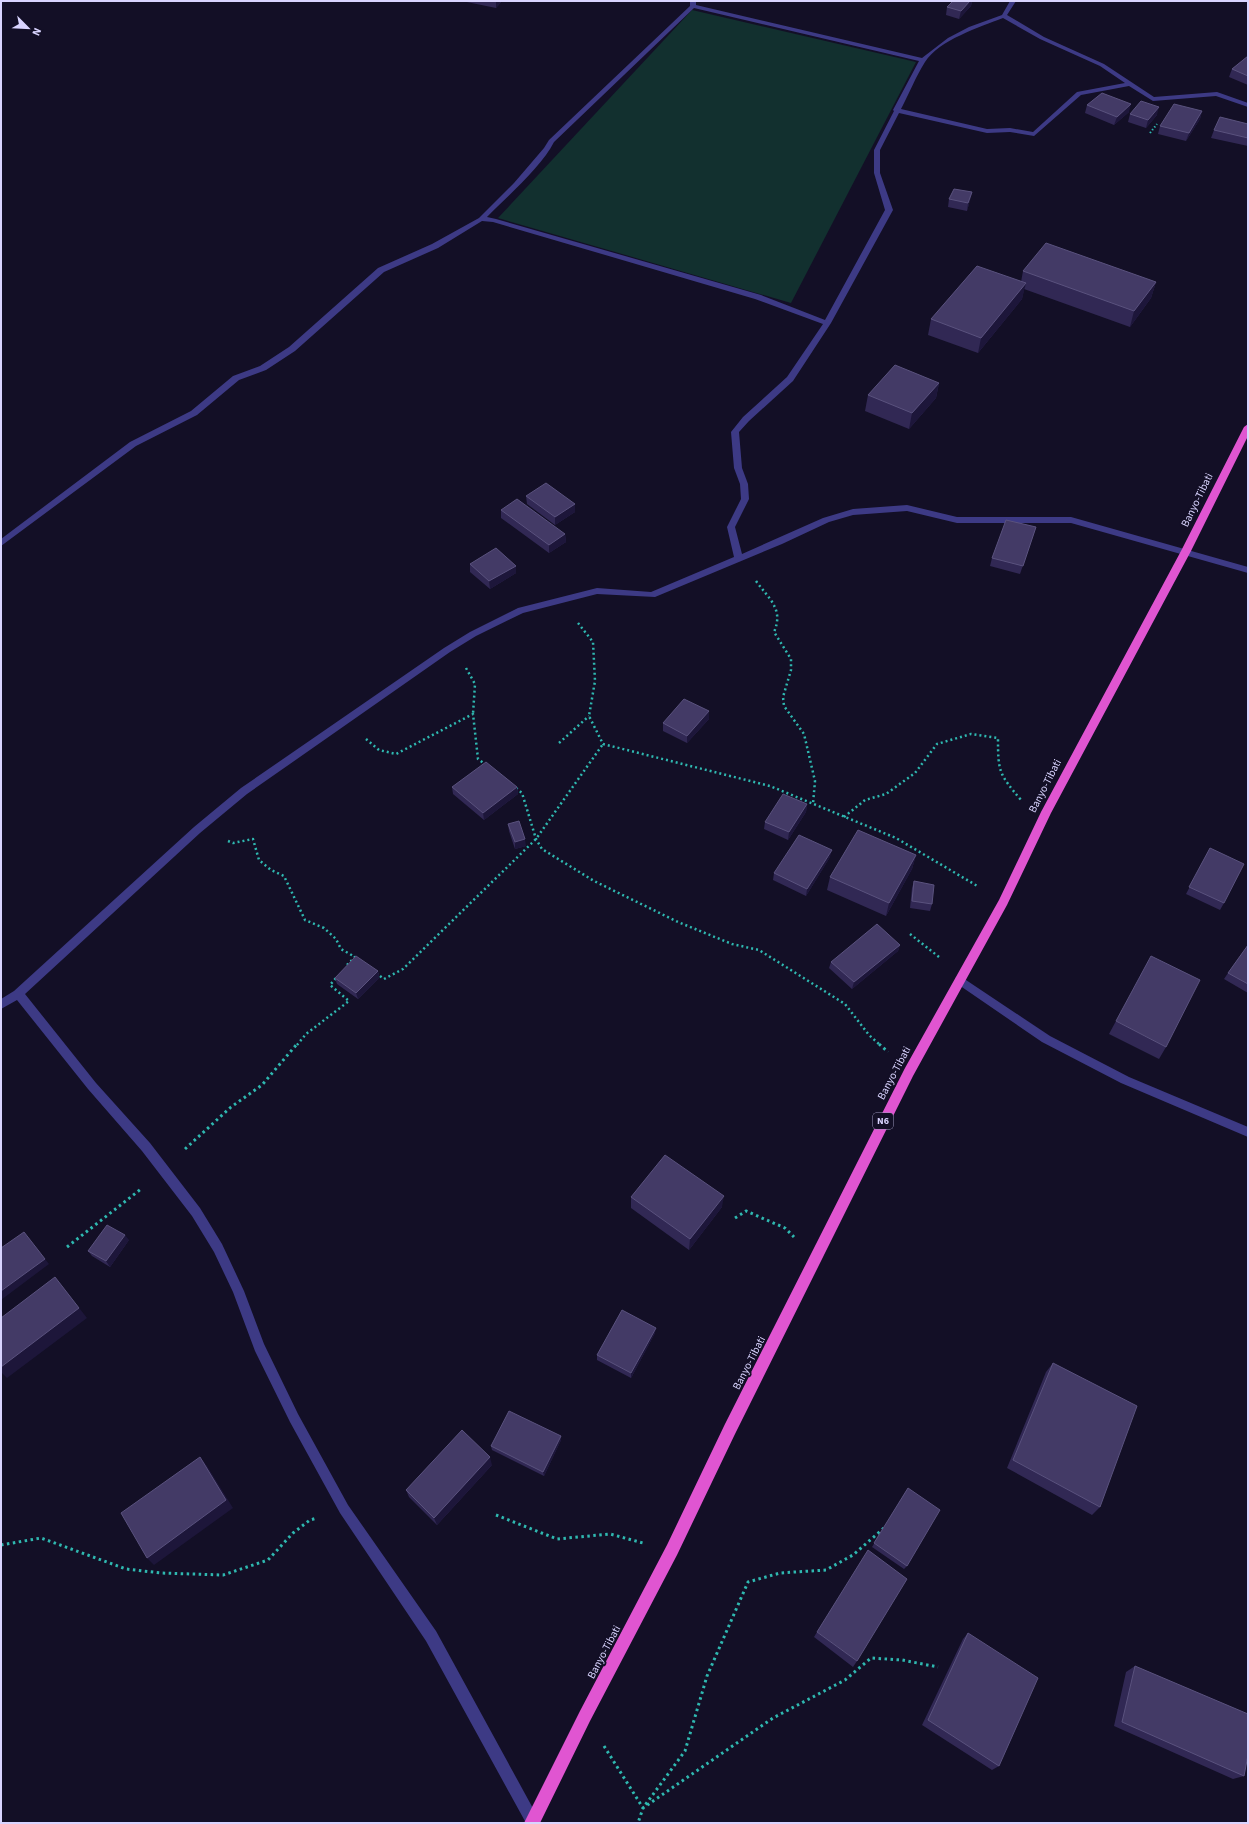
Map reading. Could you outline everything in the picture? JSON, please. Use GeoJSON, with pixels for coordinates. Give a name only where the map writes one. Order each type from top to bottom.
{"type":"FeatureCollection","features":[{"type":"Feature","properties":{"kind":"highway","name":"Banyo-Tibati"},"geometry":{"type":"LineString","coordinates":[[533,1823],[585,1716],[672,1550],[730,1429],[909,1072],[1003,902],[1046,812],[1186,552],[1248,427]]}},
{"type":"Feature","properties":{"kind":"street"},"geometry":{"type":"LineString","coordinates":[[739,559],[730,527],[745,500],[744,484],[737,461],[736,432],[746,419],[790,379],[827,323],[889,210],[877,173],[877,150],[922,60],[932,50],[976,26],[1004,16],[1013,1]]}},
{"type":"Feature","properties":{"kind":"street"},"geometry":{"type":"LineString","coordinates":[[1,543],[133,444],[194,413],[236,378],[263,368],[292,349],[381,270],[435,246],[481,219],[516,184],[547,149],[551,141],[640,58],[693,4],[922,60]]}},
{"type":"Feature","properties":{"kind":"street"},"geometry":{"type":"LineString","coordinates":[[1004,16],[1042,38],[1102,65],[1153,99],[1217,94],[1248,105]]}},
{"type":"Feature","properties":{"kind":"street"},"geometry":{"type":"LineString","coordinates":[[896,110],[988,131],[1010,130],[1034,134],[1079,93],[1130,84]]}},
{"type":"Feature","properties":{"kind":"street"},"geometry":{"type":"LineString","coordinates":[[481,219],[494,220],[758,297],[827,323]]}},
{"type":"Feature","properties":{"kind":"street"},"geometry":{"type":"LineString","coordinates":[[1,1005],[18,994],[197,830],[244,791],[447,650],[473,634],[521,610],[597,592],[652,595],[739,559],[826,520],[853,512],[907,508],[957,520],[1071,520],[1248,570]]}},
{"type":"Feature","properties":{"kind":"street"},"geometry":{"type":"LineString","coordinates":[[960,980],[1052,1042],[1125,1080],[1211,1118],[1248,1132]]}},
{"type":"Feature","properties":{"kind":"street"},"geometry":{"type":"LineString","coordinates":[[18,994],[87,1080],[163,1169],[196,1212],[218,1248],[238,1291],[259,1347],[294,1418],[344,1509],[430,1636],[533,1823]]}},
{"type":"Feature","properties":{"kind":"path"},"geometry":{"type":"LineString","coordinates":[[739,559],[779,613],[779,624],[774,632],[781,646],[791,659],[791,670],[783,697],[784,706],[804,734],[808,757],[816,781],[813,804]]}},
{"type":"Feature","properties":{"kind":"path"},"geometry":{"type":"LineString","coordinates":[[559,600],[593,642],[595,681],[590,716],[603,744]]}},
{"type":"Feature","properties":{"kind":"path"},"geometry":{"type":"LineString","coordinates":[[447,650],[474,676],[476,688],[473,714],[478,759],[491,768]]}},
{"type":"Feature","properties":{"kind":"path"},"geometry":{"type":"LineString","coordinates":[[347,720],[379,750],[396,754],[473,714]]}},
{"type":"Feature","properties":{"kind":"path"},"geometry":{"type":"LineString","coordinates":[[559,743],[590,716]]}},
{"type":"Feature","properties":{"kind":"path"},"geometry":{"type":"LineString","coordinates":[[844,817],[866,800],[886,794],[915,772],[937,744],[972,734],[998,738],[998,765],[1005,781],[1019,799],[1046,812]]}},
{"type":"Feature","properties":{"kind":"path"},"geometry":{"type":"LineString","coordinates":[[603,744],[770,786],[896,838],[1003,902]]}},
{"type":"Feature","properties":{"kind":"path"},"geometry":{"type":"LineString","coordinates":[[372,970],[384,979],[403,969],[536,838],[603,744]]}},
{"type":"Feature","properties":{"kind":"path"},"geometry":{"type":"LineString","coordinates":[[510,783],[522,793],[536,838],[542,849],[594,881],[705,934],[732,944],[759,950],[845,1004],[869,1034],[909,1072]]}},
{"type":"Feature","properties":{"kind":"path"},"geometry":{"type":"LineString","coordinates":[[197,830],[233,843],[253,839],[259,860],[271,870],[284,876],[305,920],[324,928],[336,939],[341,949],[361,961]]}},
{"type":"Feature","properties":{"kind":"path"},"geometry":{"type":"LineString","coordinates":[[910,934],[937,954],[960,980]]}},
{"type":"Feature","properties":{"kind":"path"},"geometry":{"type":"LineString","coordinates":[[345,968],[355,957]]}},
{"type":"Feature","properties":{"kind":"path"},"geometry":{"type":"LineString","coordinates":[[67,1247],[163,1169],[231,1107],[262,1085],[306,1034],[349,1001],[330,985],[340,974]]}},
{"type":"Feature","properties":{"kind":"path"},"geometry":{"type":"LineString","coordinates":[[735,1218],[746,1211],[785,1228],[816,1258]]}},
{"type":"Feature","properties":{"kind":"path"},"geometry":{"type":"LineString","coordinates":[[1,1545],[42,1538],[126,1569],[161,1573],[223,1575],[268,1560],[293,1533],[310,1520],[344,1509]]}},
{"type":"Feature","properties":{"kind":"path"},"geometry":{"type":"LineString","coordinates":[[496,1515],[557,1539],[610,1534],[672,1550]]}},
{"type":"Feature","properties":{"kind":"path"},"geometry":{"type":"LineString","coordinates":[[638,1823],[643,1808],[685,1751],[707,1676],[748,1582],[780,1573],[826,1570],[853,1555],[885,1527]]}},
{"type":"Feature","properties":{"kind":"path"},"geometry":{"type":"LineString","coordinates":[[643,1808],[774,1718],[844,1680],[871,1658],[902,1660],[938,1666]]}},
{"type":"Feature","properties":{"kind":"path"},"geometry":{"type":"LineString","coordinates":[[585,1716],[643,1808]]}},
{"type":"Feature","properties":{"kind":"green space"},"geometry":{"type":"Polygon","coordinates":[[[692,10],[916,62],[791,303],[498,218],[692,10]]]}},
{"type":"Feature","properties":{"kind":"building"},"geometry":{"type":"Polygon","coordinates":[[[953,1],[970,1],[961,11],[947,7],[953,1]]]}},
{"type":"Feature","properties":{"kind":"building"},"geometry":{"type":"Polygon","coordinates":[[[1248,56],[1248,76],[1232,69],[1248,56]]]}},
{"type":"Feature","properties":{"kind":"building"},"geometry":{"type":"Polygon","coordinates":[[[1102,93],[1131,104],[1117,117],[1087,105],[1102,93]]]}},
{"type":"Feature","properties":{"kind":"building"},"geometry":{"type":"Polygon","coordinates":[[[1141,101],[1159,107],[1148,120],[1130,114],[1141,101]]]}},
{"type":"Feature","properties":{"kind":"building"},"geometry":{"type":"Polygon","coordinates":[[[1174,104],[1202,111],[1189,133],[1160,126],[1174,104]]]}},
{"type":"Feature","properties":{"kind":"building"},"geometry":{"type":"Polygon","coordinates":[[[1220,117],[1248,124],[1248,138],[1214,130],[1220,117]]]}},
{"type":"Feature","properties":{"kind":"building"},"geometry":{"type":"Polygon","coordinates":[[[954,189],[972,192],[968,203],[949,199],[954,189]]]}},
{"type":"Feature","properties":{"kind":"building"},"geometry":{"type":"Polygon","coordinates":[[[1046,243],[1156,282],[1134,311],[1023,271],[1046,243]]]}},
{"type":"Feature","properties":{"kind":"building"},"geometry":{"type":"Polygon","coordinates":[[[977,266],[1026,283],[981,338],[931,319],[977,266]]]}},
{"type":"Feature","properties":{"kind":"building"},"geometry":{"type":"Polygon","coordinates":[[[895,365],[939,383],[912,413],[868,395],[895,365]]]}},
{"type":"Feature","properties":{"kind":"building"},"geometry":{"type":"Polygon","coordinates":[[[546,483],[575,504],[555,517],[526,496],[546,483]]]}},
{"type":"Feature","properties":{"kind":"building"},"geometry":{"type":"Polygon","coordinates":[[[517,499],[565,534],[549,545],[501,510],[517,499]]]}},
{"type":"Feature","properties":{"kind":"building"},"geometry":{"type":"Polygon","coordinates":[[[1006,520],[1036,527],[1023,566],[992,558],[1006,520]]]}},
{"type":"Feature","properties":{"kind":"building"},"geometry":{"type":"Polygon","coordinates":[[[496,548],[516,566],[489,581],[470,564],[496,548]]]}},
{"type":"Feature","properties":{"kind":"building"},"geometry":{"type":"Polygon","coordinates":[[[684,699],[709,711],[687,736],[663,723],[684,699]]]}},
{"type":"Feature","properties":{"kind":"building"},"geometry":{"type":"Polygon","coordinates":[[[486,762],[517,787],[483,813],[452,787],[486,762]]]}},
{"type":"Feature","properties":{"kind":"building"},"geometry":{"type":"Polygon","coordinates":[[[783,794],[807,804],[789,832],[765,822],[783,794]]]}},
{"type":"Feature","properties":{"kind":"building"},"geometry":{"type":"Polygon","coordinates":[[[519,821],[525,839],[515,842],[508,824],[519,821]]]}},
{"type":"Feature","properties":{"kind":"building"},"geometry":{"type":"Polygon","coordinates":[[[858,830],[916,855],[889,903],[830,877],[858,830]]]}},
{"type":"Feature","properties":{"kind":"building"},"geometry":{"type":"Polygon","coordinates":[[[799,835],[832,850],[807,889],[774,873],[799,835]]]}},
{"type":"Feature","properties":{"kind":"building"},"geometry":{"type":"Polygon","coordinates":[[[1210,848],[1244,864],[1224,903],[1189,887],[1210,848]]]}},
{"type":"Feature","properties":{"kind":"building"},"geometry":{"type":"Polygon","coordinates":[[[914,881],[934,885],[932,904],[912,901],[914,881]]]}},
{"type":"Feature","properties":{"kind":"building"},"geometry":{"type":"Polygon","coordinates":[[[877,924],[900,945],[854,982],[831,962],[877,924]]]}},
{"type":"Feature","properties":{"kind":"building"},"geometry":{"type":"Polygon","coordinates":[[[1248,945],[1248,984],[1228,973],[1248,945]]]}},
{"type":"Feature","properties":{"kind":"building"},"geometry":{"type":"Polygon","coordinates":[[[356,956],[378,971],[356,993],[335,978],[356,956]]]}},
{"type":"Feature","properties":{"kind":"building"},"geometry":{"type":"Polygon","coordinates":[[[1151,956],[1200,980],[1166,1047],[1116,1021],[1151,956]]]}},
{"type":"Feature","properties":{"kind":"building"},"geometry":{"type":"Polygon","coordinates":[[[665,1155],[724,1196],[690,1239],[631,1197],[665,1155]]]}},
{"type":"Feature","properties":{"kind":"building"},"geometry":{"type":"Polygon","coordinates":[[[107,1225],[125,1235],[106,1261],[88,1251],[107,1225]]]}},
{"type":"Feature","properties":{"kind":"building"},"geometry":{"type":"Polygon","coordinates":[[[24,1232],[45,1259],[1,1291],[1,1248],[24,1232]]]}},
{"type":"Feature","properties":{"kind":"building"},"geometry":{"type":"Polygon","coordinates":[[[55,1277],[79,1308],[1,1367],[1,1318],[55,1277]]]}},
{"type":"Feature","properties":{"kind":"building"},"geometry":{"type":"Polygon","coordinates":[[[622,1310],[656,1328],[631,1373],[597,1355],[622,1310]]]}},
{"type":"Feature","properties":{"kind":"building"},"geometry":{"type":"Polygon","coordinates":[[[1053,1363],[1137,1406],[1100,1507],[1013,1460],[1053,1363]]]}},
{"type":"Feature","properties":{"kind":"building"},"geometry":{"type":"Polygon","coordinates":[[[509,1411],[561,1436],[543,1472],[491,1446],[509,1411]]]}},
{"type":"Feature","properties":{"kind":"building"},"geometry":{"type":"Polygon","coordinates":[[[462,1430],[490,1457],[434,1518],[406,1490],[462,1430]]]}},
{"type":"Feature","properties":{"kind":"building"},"geometry":{"type":"Polygon","coordinates":[[[200,1457],[226,1500],[147,1558],[121,1513],[200,1457]]]}},
{"type":"Feature","properties":{"kind":"building"},"geometry":{"type":"Polygon","coordinates":[[[908,1488],[940,1510],[907,1566],[874,1543],[908,1488]]]}},
{"type":"Feature","properties":{"kind":"building"},"geometry":{"type":"Polygon","coordinates":[[[868,1550],[907,1579],[857,1661],[817,1632],[868,1550]]]}},
{"type":"Feature","properties":{"kind":"building"},"geometry":{"type":"Polygon","coordinates":[[[968,1633],[1038,1678],[999,1766],[928,1720],[968,1633]]]}},
{"type":"Feature","properties":{"kind":"building"},"geometry":{"type":"Polygon","coordinates":[[[1135,1666],[1248,1714],[1248,1755],[1244,1776],[1122,1722],[1135,1666]]]}}]}
